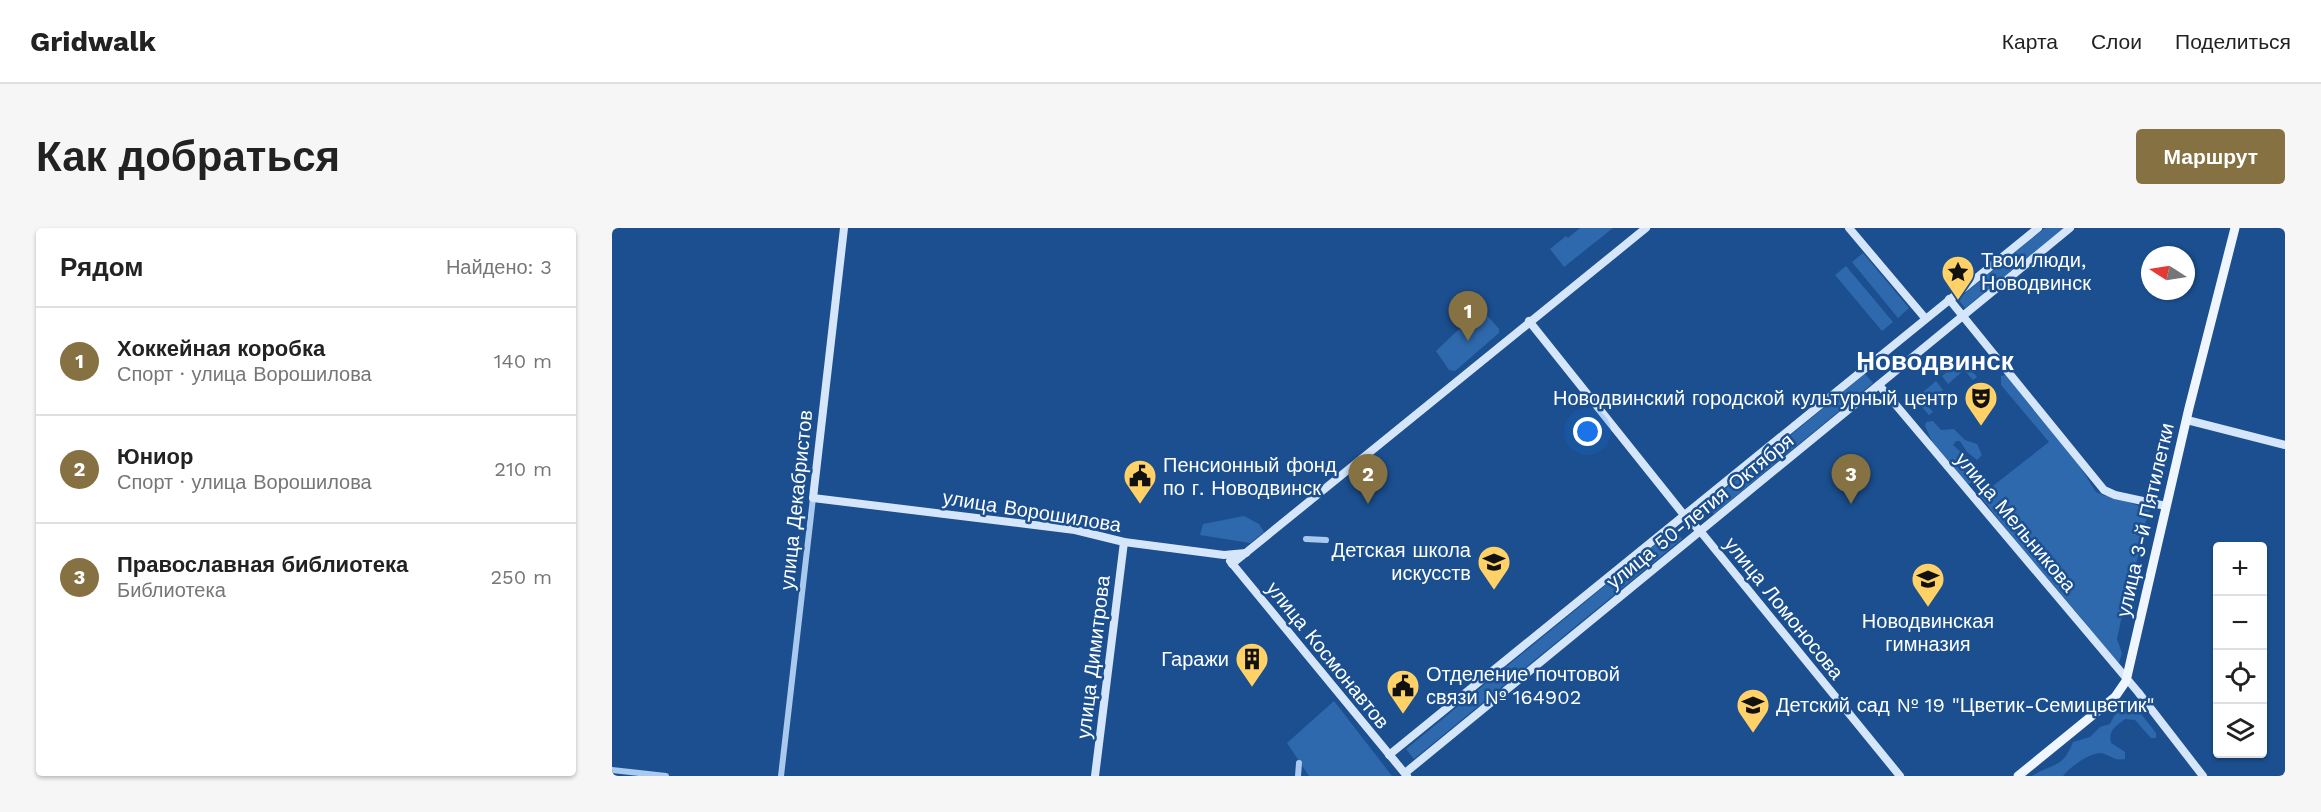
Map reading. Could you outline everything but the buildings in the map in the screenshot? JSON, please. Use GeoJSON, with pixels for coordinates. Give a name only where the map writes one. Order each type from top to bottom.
{"type":"FeatureCollection","features":[{"type":"Feature","properties":{"kind":"main road","name":"улица 3-й Пятилетки"},"geometry":{"type":"LineString","coordinates":[[2019,776],[2115,697],[2126,681],[2166,506],[2235,228]]}},
{"type":"Feature","properties":{"kind":"street","name":"улица Декабристов"},"geometry":{"type":"LineString","coordinates":[[781,776],[844,228]]}},
{"type":"Feature","properties":{"kind":"street"},"geometry":{"type":"LineString","coordinates":[[1232,564],[1646,228]]}},
{"type":"Feature","properties":{"kind":"street"},"geometry":{"type":"LineString","coordinates":[[1849,228],[1925,318]]}},
{"type":"Feature","properties":{"kind":"street","name":"улица 50-летия Октября"},"geometry":{"type":"LineString","coordinates":[[1389,755],[2038,228]]}},
{"type":"Feature","properties":{"kind":"street","name":"улица 50-летия Октября"},"geometry":{"type":"LineString","coordinates":[[1406,774],[2070,228]]}},
{"type":"Feature","properties":{"kind":"street"},"geometry":{"type":"LineString","coordinates":[[1949,299],[2104,490],[2115,495],[2166,506]]}},
{"type":"Feature","properties":{"kind":"street","name":"улица Ломоносова"},"geometry":{"type":"LineString","coordinates":[[1529,321],[1684,515],[1701,532],[1900,776]]}},
{"type":"Feature","properties":{"kind":"street","name":"улица Мельникова"},"geometry":{"type":"LineString","coordinates":[[1880,385],[2126,681],[2138,692],[2203,776]]}},
{"type":"Feature","properties":{"kind":"street"},"geometry":{"type":"LineString","coordinates":[[2187,420],[2285,445]]}},
{"type":"Feature","properties":{"kind":"street","name":"улица Ворошилова"},"geometry":{"type":"LineString","coordinates":[[813,498],[1075,530],[1124,542],[1224,555],[1246,553]]}},
{"type":"Feature","properties":{"kind":"street"},"geometry":{"type":"LineString","coordinates":[[1306,539],[1326,540]]}},
{"type":"Feature","properties":{"kind":"street","name":"улица Димитрова"},"geometry":{"type":"LineString","coordinates":[[1095,776],[1124,542]]}},
{"type":"Feature","properties":{"kind":"street","name":"улица Космонавтов"},"geometry":{"type":"LineString","coordinates":[[1224,555],[1406,774]]}},
{"type":"Feature","properties":{"kind":"street"},"geometry":{"type":"LineString","coordinates":[[1298,776],[1299,763]]}},
{"type":"Feature","properties":{"kind":"street"},"geometry":{"type":"LineString","coordinates":[[612,770],[666,776]]}},
{"type":"Feature","properties":{"kind":"shaded area"},"geometry":{"type":"Polygon","coordinates":[[[1580,228],[1613,228],[1564,267],[1550,249],[1580,228]]]}},
{"type":"Feature","properties":{"kind":"shaded area"},"geometry":{"type":"Polygon","coordinates":[[[2045,228],[2064,228],[1965,308],[1958,299],[2045,228]]]}},
{"type":"Feature","properties":{"kind":"shaded area"},"geometry":{"type":"Polygon","coordinates":[[[1863,253],[1909,308],[1898,318],[1852,262],[1863,253]]]}},
{"type":"Feature","properties":{"kind":"shaded area"},"geometry":{"type":"Polygon","coordinates":[[[1846,266],[1893,322],[1882,331],[1835,275],[1846,266]]]}},
{"type":"Feature","properties":{"kind":"shaded area"},"geometry":{"type":"Polygon","coordinates":[[[1477,312],[1484,312],[1499,329],[1499,333],[1455,371],[1449,370],[1436,351],[1477,312]]]}},
{"type":"Feature","properties":{"kind":"shaded area"},"geometry":{"type":"Polygon","coordinates":[[[1962,359],[1977,377],[1973,380],[1964,370],[1948,384],[1942,376],[1962,359]]]}},
{"type":"Feature","properties":{"kind":"shaded area"},"geometry":{"type":"Polygon","coordinates":[[[1865,374],[1873,383],[1714,514],[1707,504],[1865,374]]]}},
{"type":"Feature","properties":{"kind":"shaded area"},"geometry":{"type":"Polygon","coordinates":[[[2006,375],[2079,465],[2096,492],[2150,510],[2134,575],[2129,583],[2117,639],[2122,653],[2119,663],[2083,624],[2083,620],[2032,562],[1980,496],[2049,442],[2001,385],[2001,376],[2006,375]]]}},
{"type":"Feature","properties":{"kind":"shaded area"},"geometry":{"type":"Polygon","coordinates":[[[1936,381],[1943,390],[1926,404],[1933,412],[1929,415],[1915,399],[1936,381]]]}},
{"type":"Feature","properties":{"kind":"shaded area"},"geometry":{"type":"Polygon","coordinates":[[[1933,421],[1941,430],[1954,429],[1965,440],[1977,444],[1982,455],[1977,460],[1967,452],[1960,441],[1956,441],[1953,445],[1973,463],[1978,475],[1970,484],[1966,483],[1935,448],[1925,426],[1926,422],[1933,421]]]}},
{"type":"Feature","properties":{"kind":"shaded area"},"geometry":{"type":"Polygon","coordinates":[[[1244,516],[1259,524],[1264,532],[1250,543],[1200,535],[1203,524],[1244,516]]]}},
{"type":"Feature","properties":{"kind":"shaded area"},"geometry":{"type":"Polygon","coordinates":[[[1674,529],[1682,539],[1414,759],[1406,749],[1674,529]]]}},
{"type":"Feature","properties":{"kind":"shaded area"},"geometry":{"type":"Polygon","coordinates":[[[1334,701],[1392,776],[1309,776],[1287,743],[1334,701]]]}},
{"type":"Feature","properties":{"kind":"shaded area"},"geometry":{"type":"Polygon","coordinates":[[[2131,701],[2156,733],[2156,738],[2151,738],[2135,720],[2125,719],[2113,729],[2110,739],[2111,743],[2125,752],[2125,759],[2096,753],[2080,761],[2063,776],[2032,776],[2061,761],[2073,742],[2090,737],[2100,727],[2110,724],[2114,716],[2131,701]]]}},
{"type":"Feature","properties":{"kind":"place","name":"Твои люди, Новодвинск"},"geometry":{"type":"Point","coordinates":[1958,301]}},
{"type":"Feature","properties":{"kind":"place","name":"Хоккейная коробка"},"geometry":{"type":"Point","coordinates":[1468,341]}},
{"type":"Feature","properties":{"kind":"place","name":"Новодвинский городской культурный центр"},"geometry":{"type":"Point","coordinates":[1981,427]}},
{"type":"Feature","properties":{"kind":"place","name":"Юниор"},"geometry":{"type":"Point","coordinates":[1368,504]}},
{"type":"Feature","properties":{"kind":"place","name":"Православная библиотека"},"geometry":{"type":"Point","coordinates":[1851,504]}},
{"type":"Feature","properties":{"kind":"place","name":"Пенсионный фонд по г. Новодвинск"},"geometry":{"type":"Point","coordinates":[1140,505]}},
{"type":"Feature","properties":{"kind":"place","name":"Детская школа искусств"},"geometry":{"type":"Point","coordinates":[1494,591]}},
{"type":"Feature","properties":{"kind":"place","name":"Новодвинская гимназия"},"geometry":{"type":"Point","coordinates":[1928,608]}},
{"type":"Feature","properties":{"kind":"place","name":"Гаражи"},"geometry":{"type":"Point","coordinates":[1252,688]}},
{"type":"Feature","properties":{"kind":"place","name":"Отделение почтовой связи № 164902"},"geometry":{"type":"Point","coordinates":[1403,715]}},
{"type":"Feature","properties":{"kind":"place","name":"Детский сад № 19 \"Цветик-Семицветик\""},"geometry":{"type":"Point","coordinates":[1753,734]}},
{"type":"Feature","properties":{"kind":"district","name":"Новодвинск"},"geometry":{"type":"Point","coordinates":[1935,361]}}]}
